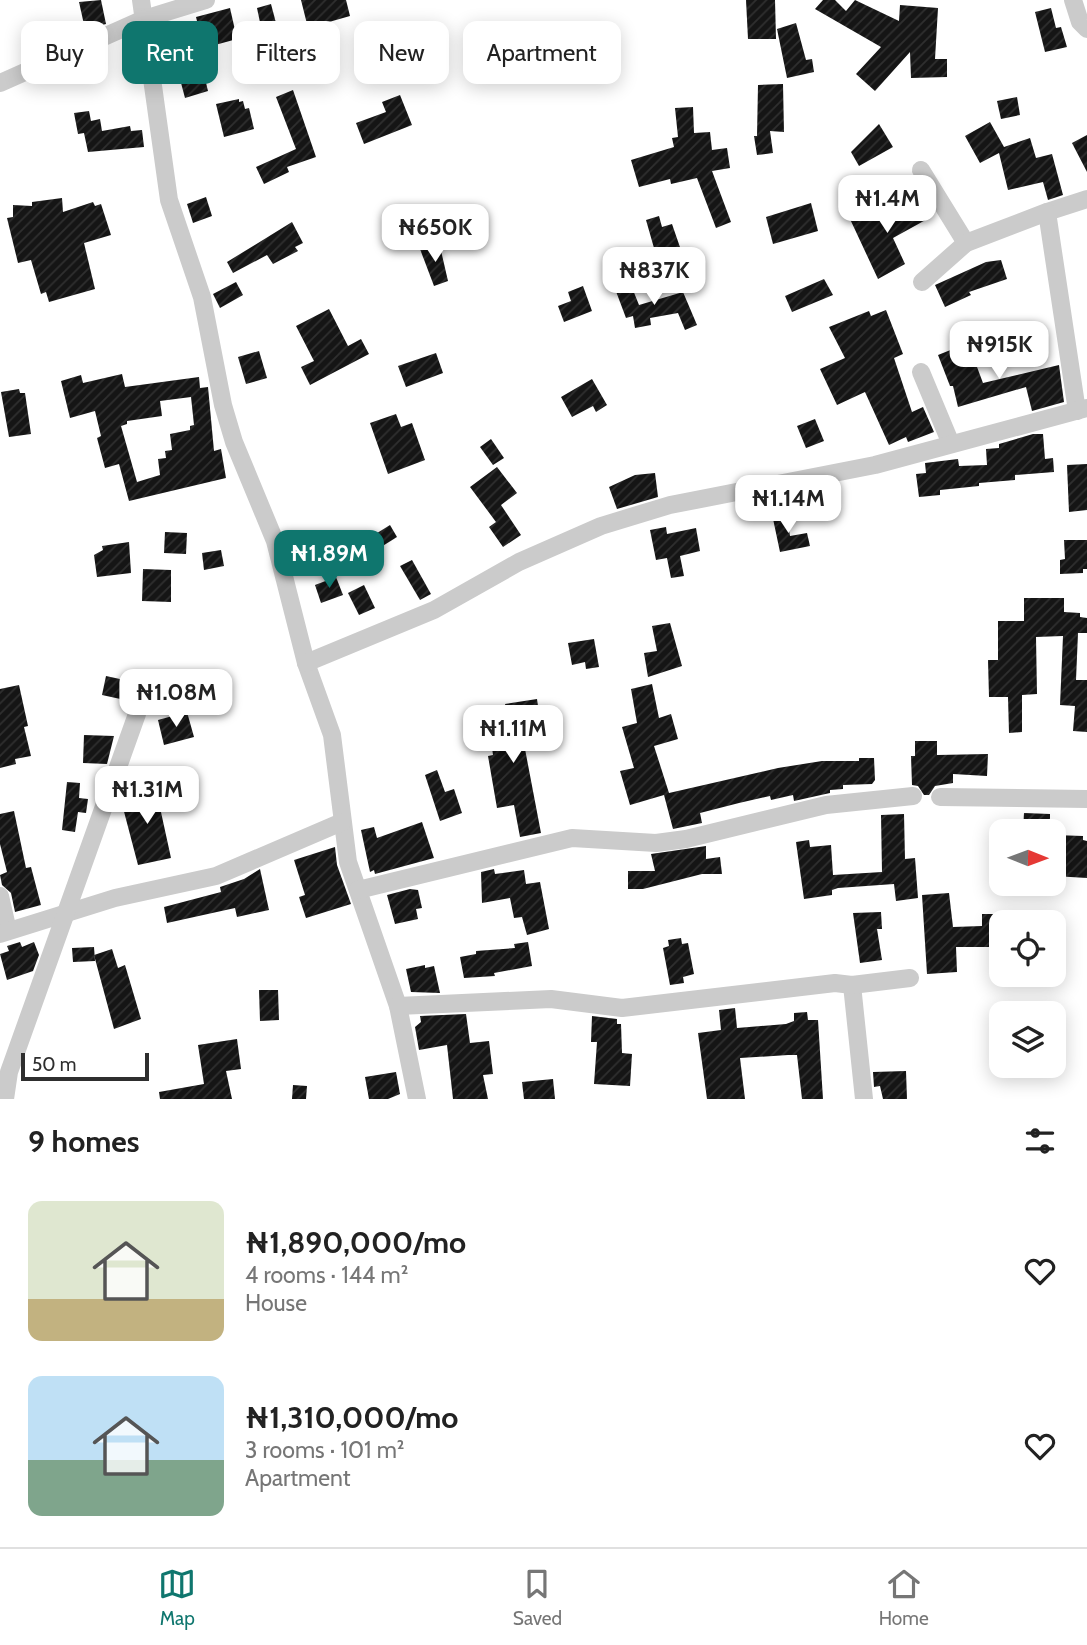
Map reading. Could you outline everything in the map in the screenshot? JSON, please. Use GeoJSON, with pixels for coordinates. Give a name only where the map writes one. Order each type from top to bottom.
{"type":"FeatureCollection","features":[{"type":"Feature","properties":{"kind":"street"},"geometry":{"type":"LineString","coordinates":[[141,0],[169,200],[208,316],[223,405],[234,442],[275,541],[306,663],[332,735],[348,862],[398,1006],[416,1099]]}},
{"type":"Feature","properties":{"kind":"street"},"geometry":{"type":"LineString","coordinates":[[0,83],[144,19],[206,0]]}},
{"type":"Feature","properties":{"kind":"street"},"geometry":{"type":"LineString","coordinates":[[1073,0],[1080,22],[1087,30]]}},
{"type":"Feature","properties":{"kind":"street"},"geometry":{"type":"LineString","coordinates":[[921,170],[966,243]]}},
{"type":"Feature","properties":{"kind":"street"},"geometry":{"type":"LineString","coordinates":[[922,282],[966,243],[1087,199]]}},
{"type":"Feature","properties":{"kind":"street"},"geometry":{"type":"LineString","coordinates":[[306,663],[434,610],[519,562],[601,526],[670,505],[875,465],[1082,410],[1047,212]]}},
{"type":"Feature","properties":{"kind":"street"},"geometry":{"type":"LineString","coordinates":[[921,372],[951,444]]}},
{"type":"Feature","properties":{"kind":"street"},"geometry":{"type":"LineString","coordinates":[[5,1099],[9,1072],[137,714]]}},
{"type":"Feature","properties":{"kind":"street"},"geometry":{"type":"LineString","coordinates":[[358,891],[572,838],[656,843],[686,839],[826,805],[913,796]]}},
{"type":"Feature","properties":{"kind":"street"},"geometry":{"type":"LineString","coordinates":[[940,797],[1087,799]]}},
{"type":"Feature","properties":{"kind":"street"},"geometry":{"type":"LineString","coordinates":[[0,896],[4,933],[116,898],[216,876],[342,822]]}},
{"type":"Feature","properties":{"kind":"street"},"geometry":{"type":"LineString","coordinates":[[398,1006],[551,999],[622,1008],[835,983],[852,985],[910,978]]}},
{"type":"Feature","properties":{"kind":"street"},"geometry":{"type":"LineString","coordinates":[[852,985],[864,1099]]}},
{"type":"Feature","properties":{"kind":"building"},"geometry":{"type":"Polygon","coordinates":[[[101,0],[105,21],[83,21],[79,2],[101,0]]]}},
{"type":"Feature","properties":{"kind":"building"},"geometry":{"type":"Polygon","coordinates":[[[301,0],[346,0],[350,16],[332,21],[306,21],[301,0]]]}},
{"type":"Feature","properties":{"kind":"building"},"geometry":{"type":"Polygon","coordinates":[[[746,0],[775,0],[776,39],[748,39],[746,0]]]}},
{"type":"Feature","properties":{"kind":"building"},"geometry":{"type":"Polygon","coordinates":[[[823,0],[835,0],[846,11],[855,0],[899,21],[900,5],[938,8],[935,59],[947,59],[947,77],[911,78],[910,52],[875,91],[856,74],[881,47],[815,9],[823,0]]]}},
{"type":"Feature","properties":{"kind":"building"},"geometry":{"type":"Polygon","coordinates":[[[271,4],[275,21],[260,21],[257,8],[271,4]]]}},
{"type":"Feature","properties":{"kind":"building"},"geometry":{"type":"Polygon","coordinates":[[[230,8],[233,21],[232,40],[218,44],[218,21],[197,21],[196,17],[230,8]]]}},
{"type":"Feature","properties":{"kind":"building"},"geometry":{"type":"Polygon","coordinates":[[[1051,8],[1056,28],[1061,27],[1067,47],[1045,52],[1035,12],[1051,8]]]}},
{"type":"Feature","properties":{"kind":"building"},"geometry":{"type":"Polygon","coordinates":[[[796,23],[806,60],[812,59],[814,72],[787,78],[777,29],[796,23]]]}},
{"type":"Feature","properties":{"kind":"building"},"geometry":{"type":"Polygon","coordinates":[[[181,84],[206,84],[208,91],[185,98],[181,84]]]}},
{"type":"Feature","properties":{"kind":"building"},"geometry":{"type":"Polygon","coordinates":[[[783,84],[784,132],[770,131],[773,153],[757,155],[754,136],[757,136],[758,85],[783,84]]]}},
{"type":"Feature","properties":{"kind":"building"},"geometry":{"type":"Polygon","coordinates":[[[293,90],[316,157],[287,167],[289,172],[264,184],[256,167],[296,149],[276,97],[293,90]]]}},
{"type":"Feature","properties":{"kind":"building"},"geometry":{"type":"Polygon","coordinates":[[[400,95],[412,125],[364,144],[356,123],[386,112],[382,102],[400,95]]]}},
{"type":"Feature","properties":{"kind":"building"},"geometry":{"type":"Polygon","coordinates":[[[1017,97],[1020,115],[1001,119],[997,101],[1017,97]]]}},
{"type":"Feature","properties":{"kind":"building"},"geometry":{"type":"Polygon","coordinates":[[[239,99],[239,102],[243,101],[245,109],[249,108],[254,129],[224,137],[216,104],[239,99]]]}},
{"type":"Feature","properties":{"kind":"building"},"geometry":{"type":"Polygon","coordinates":[[[693,107],[694,133],[710,132],[712,150],[727,148],[730,168],[712,171],[731,222],[716,228],[697,178],[671,184],[670,179],[639,187],[631,160],[674,147],[672,138],[678,137],[675,108],[693,107]]]}},
{"type":"Feature","properties":{"kind":"building"},"geometry":{"type":"Polygon","coordinates":[[[89,111],[91,121],[100,119],[102,131],[130,126],[131,131],[142,130],[144,147],[88,152],[84,133],[78,134],[74,113],[89,111]]]}},
{"type":"Feature","properties":{"kind":"building"},"geometry":{"type":"Polygon","coordinates":[[[990,122],[1004,147],[1030,138],[1036,158],[1052,154],[1063,195],[1048,200],[1043,182],[1008,190],[999,153],[980,163],[965,136],[990,122]]]}},
{"type":"Feature","properties":{"kind":"building"},"geometry":{"type":"Polygon","coordinates":[[[879,124],[893,147],[859,166],[851,152],[879,124]]]}},
{"type":"Feature","properties":{"kind":"building"},"geometry":{"type":"Polygon","coordinates":[[[1087,135],[1087,172],[1072,143],[1087,135]]]}},
{"type":"Feature","properties":{"kind":"building"},"geometry":{"type":"Polygon","coordinates":[[[206,197],[212,216],[193,223],[187,204],[206,197]]]}},
{"type":"Feature","properties":{"kind":"building"},"geometry":{"type":"Polygon","coordinates":[[[62,198],[63,212],[93,202],[95,206],[101,204],[111,235],[84,243],[95,289],[49,302],[46,292],[41,294],[31,260],[18,263],[7,218],[13,217],[13,205],[32,206],[32,202],[62,198]]]}},
{"type":"Feature","properties":{"kind":"building"},"geometry":{"type":"Polygon","coordinates":[[[922,199],[931,217],[893,238],[905,264],[878,279],[850,219],[877,206],[883,219],[922,199]]]}},
{"type":"Feature","properties":{"kind":"building"},"geometry":{"type":"Polygon","coordinates":[[[811,203],[818,231],[773,244],[766,217],[811,203]]]}},
{"type":"Feature","properties":{"kind":"building"},"geometry":{"type":"Polygon","coordinates":[[[659,216],[662,227],[672,224],[682,253],[658,262],[646,220],[659,216]]]}},
{"type":"Feature","properties":{"kind":"building"},"geometry":{"type":"Polygon","coordinates":[[[292,222],[303,243],[295,247],[298,251],[273,264],[267,255],[233,273],[227,262],[292,222]]]}},
{"type":"Feature","properties":{"kind":"building"},"geometry":{"type":"Polygon","coordinates":[[[439,242],[448,281],[434,286],[420,249],[439,242]]]}},
{"type":"Feature","properties":{"kind":"building"},"geometry":{"type":"Polygon","coordinates":[[[1001,260],[1007,279],[969,292],[971,295],[945,307],[935,285],[986,262],[1001,260]]]}},
{"type":"Feature","properties":{"kind":"building"},"geometry":{"type":"Polygon","coordinates":[[[824,279],[833,295],[792,312],[785,296],[824,279]]]}},
{"type":"Feature","properties":{"kind":"building"},"geometry":{"type":"Polygon","coordinates":[[[629,280],[639,305],[683,292],[697,325],[685,330],[678,313],[650,318],[651,325],[635,328],[633,316],[626,318],[614,286],[629,280]]]}},
{"type":"Feature","properties":{"kind":"building"},"geometry":{"type":"Polygon","coordinates":[[[236,282],[243,295],[220,308],[213,294],[236,282]]]}},
{"type":"Feature","properties":{"kind":"building"},"geometry":{"type":"Polygon","coordinates":[[[583,286],[592,311],[564,322],[558,306],[571,301],[568,292],[583,286]]]}},
{"type":"Feature","properties":{"kind":"building"},"geometry":{"type":"Polygon","coordinates":[[[329,309],[348,346],[361,339],[369,354],[310,385],[301,367],[314,361],[296,326],[329,309]]]}},
{"type":"Feature","properties":{"kind":"building"},"geometry":{"type":"Polygon","coordinates":[[[886,310],[903,354],[894,358],[912,412],[923,407],[934,432],[908,442],[906,437],[889,445],[865,392],[837,405],[820,369],[845,358],[829,327],[869,311],[871,316],[886,310]]]}},
{"type":"Feature","properties":{"kind":"building"},"geometry":{"type":"Polygon","coordinates":[[[968,343],[983,383],[1059,365],[1064,402],[1032,411],[1026,387],[958,407],[953,386],[950,386],[938,355],[968,343]]]}},
{"type":"Feature","properties":{"kind":"building"},"geometry":{"type":"Polygon","coordinates":[[[259,351],[267,378],[246,384],[238,357],[259,351]]]}},
{"type":"Feature","properties":{"kind":"building"},"geometry":{"type":"Polygon","coordinates":[[[436,353],[443,373],[406,387],[398,366],[436,353]]]}},
{"type":"Feature","properties":{"kind":"building"},"geometry":{"type":"Polygon","coordinates":[[[122,374],[125,387],[199,377],[200,388],[208,387],[214,451],[221,449],[226,478],[129,501],[119,464],[105,468],[97,438],[101,436],[95,411],[70,418],[61,381],[81,375],[83,383],[122,374]],[[191,397],[160,401],[162,416],[127,421],[127,424],[121,426],[137,482],[160,475],[158,459],[166,458],[165,451],[172,450],[170,434],[190,430],[190,426],[194,425],[191,397]]]}},
{"type":"Feature","properties":{"kind":"building"},"geometry":{"type":"Polygon","coordinates":[[[592,379],[607,405],[596,412],[593,406],[572,417],[561,397],[592,379]]]}},
{"type":"Feature","properties":{"kind":"building"},"geometry":{"type":"Polygon","coordinates":[[[19,389],[20,393],[25,393],[31,434],[9,437],[1,392],[19,389]]]}},
{"type":"Feature","properties":{"kind":"building"},"geometry":{"type":"Polygon","coordinates":[[[396,414],[401,427],[412,423],[425,460],[388,474],[370,423],[396,414]]]}},
{"type":"Feature","properties":{"kind":"building"},"geometry":{"type":"Polygon","coordinates":[[[815,419],[824,441],[806,448],[797,426],[815,419]]]}},
{"type":"Feature","properties":{"kind":"building"},"geometry":{"type":"Polygon","coordinates":[[[1033,434],[1043,434],[1045,459],[1053,458],[1054,472],[1015,475],[1015,480],[979,483],[979,486],[940,490],[940,495],[919,497],[916,474],[926,473],[925,463],[958,459],[959,466],[987,465],[986,449],[999,448],[999,444],[1033,434]]]}},
{"type":"Feature","properties":{"kind":"building"},"geometry":{"type":"Polygon","coordinates":[[[491,439],[504,458],[493,465],[480,447],[491,439]]]}},
{"type":"Feature","properties":{"kind":"building"},"geometry":{"type":"Polygon","coordinates":[[[1087,464],[1087,510],[1069,512],[1067,465],[1087,464]]]}},
{"type":"Feature","properties":{"kind":"building"},"geometry":{"type":"Polygon","coordinates":[[[497,467],[517,493],[501,505],[521,535],[503,547],[489,527],[496,522],[470,487],[497,467]]]}},
{"type":"Feature","properties":{"kind":"building"},"geometry":{"type":"Polygon","coordinates":[[[655,473],[658,497],[617,509],[609,487],[635,475],[655,473]]]}},
{"type":"Feature","properties":{"kind":"building"},"geometry":{"type":"Polygon","coordinates":[[[786,512],[790,536],[807,533],[810,546],[780,552],[772,514],[786,512]]]}},
{"type":"Feature","properties":{"kind":"building"},"geometry":{"type":"Polygon","coordinates":[[[390,525],[397,537],[381,547],[374,535],[390,525]]]}},
{"type":"Feature","properties":{"kind":"building"},"geometry":{"type":"Polygon","coordinates":[[[666,527],[667,534],[696,528],[700,551],[680,556],[684,576],[671,578],[667,558],[656,560],[650,530],[666,527]]]}},
{"type":"Feature","properties":{"kind":"building"},"geometry":{"type":"Polygon","coordinates":[[[165,532],[187,533],[186,554],[164,553],[165,532]]]}},
{"type":"Feature","properties":{"kind":"building"},"geometry":{"type":"Polygon","coordinates":[[[1064,540],[1087,540],[1087,569],[1083,569],[1083,573],[1060,574],[1060,560],[1065,559],[1064,540]]]}},
{"type":"Feature","properties":{"kind":"building"},"geometry":{"type":"Polygon","coordinates":[[[129,542],[131,573],[97,577],[94,555],[103,550],[102,546],[129,542]]]}},
{"type":"Feature","properties":{"kind":"building"},"geometry":{"type":"Polygon","coordinates":[[[221,550],[224,566],[204,570],[202,553],[221,550]]]}},
{"type":"Feature","properties":{"kind":"building"},"geometry":{"type":"Polygon","coordinates":[[[412,560],[431,594],[420,600],[400,566],[412,560]]]}},
{"type":"Feature","properties":{"kind":"building"},"geometry":{"type":"Polygon","coordinates":[[[143,569],[171,570],[171,602],[142,601],[143,569]]]}},
{"type":"Feature","properties":{"kind":"building"},"geometry":{"type":"Polygon","coordinates":[[[336,577],[343,595],[321,603],[315,585],[336,577]]]}},
{"type":"Feature","properties":{"kind":"building"},"geometry":{"type":"Polygon","coordinates":[[[364,585],[375,608],[359,615],[348,593],[364,585]]]}},
{"type":"Feature","properties":{"kind":"building"},"geometry":{"type":"Polygon","coordinates":[[[1024,598],[1064,598],[1064,612],[1080,613],[1080,617],[1087,618],[1087,633],[1078,633],[1076,680],[1087,680],[1087,732],[1073,731],[1075,706],[1060,705],[1063,636],[1036,637],[1037,694],[1022,695],[1022,732],[1009,733],[1008,697],[989,697],[988,660],[998,660],[998,621],[1024,621],[1024,598]]]}},
{"type":"Feature","properties":{"kind":"building"},"geometry":{"type":"Polygon","coordinates":[[[670,623],[682,666],[648,677],[644,653],[657,651],[652,626],[670,623]]]}},
{"type":"Feature","properties":{"kind":"building"},"geometry":{"type":"Polygon","coordinates":[[[594,639],[599,667],[586,669],[585,662],[572,665],[568,643],[594,639]]]}},
{"type":"Feature","properties":{"kind":"building"},"geometry":{"type":"Polygon","coordinates":[[[106,676],[129,681],[125,700],[102,695],[106,676]]]}},
{"type":"Feature","properties":{"kind":"building"},"geometry":{"type":"Polygon","coordinates":[[[652,684],[659,718],[671,714],[678,739],[654,746],[669,793],[778,768],[822,761],[859,761],[859,758],[874,758],[875,780],[872,784],[843,785],[843,789],[830,790],[830,793],[794,801],[793,795],[771,800],[770,796],[739,803],[700,813],[702,823],[673,829],[664,795],[630,805],[620,771],[634,768],[622,727],[637,723],[631,689],[652,684]]]}},
{"type":"Feature","properties":{"kind":"building"},"geometry":{"type":"Polygon","coordinates":[[[19,685],[31,756],[15,759],[16,764],[0,768],[0,689],[19,685]]]}},
{"type":"Feature","properties":{"kind":"building"},"geometry":{"type":"Polygon","coordinates":[[[537,699],[539,713],[517,716],[521,750],[525,749],[541,833],[520,837],[514,805],[497,808],[488,756],[493,755],[487,711],[506,708],[505,704],[537,699]]]}},
{"type":"Feature","properties":{"kind":"building"},"geometry":{"type":"Polygon","coordinates":[[[187,712],[194,737],[164,745],[158,720],[187,712]]]}},
{"type":"Feature","properties":{"kind":"building"},"geometry":{"type":"Polygon","coordinates":[[[84,735],[114,736],[107,764],[83,763],[84,735]]]}},
{"type":"Feature","properties":{"kind":"building"},"geometry":{"type":"Polygon","coordinates":[[[915,741],[937,741],[937,755],[988,754],[987,776],[953,774],[953,783],[935,786],[929,795],[924,795],[918,786],[912,785],[911,756],[915,756],[915,741]]]}},
{"type":"Feature","properties":{"kind":"building"},"geometry":{"type":"Polygon","coordinates":[[[437,770],[445,792],[454,789],[462,813],[440,821],[425,775],[437,770]]]}},
{"type":"Feature","properties":{"kind":"building"},"geometry":{"type":"Polygon","coordinates":[[[154,780],[171,858],[138,865],[122,804],[142,799],[138,784],[154,780]]]}},
{"type":"Feature","properties":{"kind":"building"},"geometry":{"type":"Polygon","coordinates":[[[67,782],[80,783],[79,798],[88,799],[86,813],[78,812],[75,832],[62,830],[67,782]]]}},
{"type":"Feature","properties":{"kind":"building"},"geometry":{"type":"Polygon","coordinates":[[[14,811],[26,868],[31,867],[41,905],[15,912],[11,893],[2,885],[0,875],[7,872],[0,844],[0,814],[14,811]]]}},
{"type":"Feature","properties":{"kind":"building"},"geometry":{"type":"Polygon","coordinates":[[[1024,813],[1050,814],[1050,819],[1024,819],[1024,813]]]}},
{"type":"Feature","properties":{"kind":"building"},"geometry":{"type":"Polygon","coordinates":[[[904,814],[905,859],[915,858],[918,898],[896,901],[894,884],[838,888],[832,890],[832,895],[804,899],[796,842],[809,840],[810,847],[831,845],[833,875],[882,872],[881,815],[904,814]]]}},
{"type":"Feature","properties":{"kind":"building"},"geometry":{"type":"Polygon","coordinates":[[[422,822],[434,858],[375,874],[374,870],[370,872],[361,830],[374,827],[377,838],[422,822]]]}},
{"type":"Feature","properties":{"kind":"building"},"geometry":{"type":"Polygon","coordinates":[[[1066,835],[1083,836],[1083,840],[1087,841],[1087,878],[1066,877],[1066,835]]]}},
{"type":"Feature","properties":{"kind":"building"},"geometry":{"type":"Polygon","coordinates":[[[706,846],[706,859],[720,857],[722,874],[702,874],[643,889],[628,889],[628,871],[655,871],[651,854],[706,846]]]}},
{"type":"Feature","properties":{"kind":"building"},"geometry":{"type":"Polygon","coordinates":[[[335,847],[337,865],[351,904],[306,918],[299,897],[305,895],[294,860],[335,847]]]}},
{"type":"Feature","properties":{"kind":"building"},"geometry":{"type":"Polygon","coordinates":[[[260,869],[269,910],[237,917],[235,908],[167,923],[164,907],[221,892],[220,887],[244,879],[260,869]]]}},
{"type":"Feature","properties":{"kind":"building"},"geometry":{"type":"Polygon","coordinates":[[[494,869],[495,874],[524,870],[526,884],[540,882],[549,929],[527,935],[522,917],[514,918],[510,898],[482,903],[481,872],[494,869]]]}},
{"type":"Feature","properties":{"kind":"building"},"geometry":{"type":"Polygon","coordinates":[[[410,889],[418,890],[422,908],[416,909],[418,919],[395,924],[387,895],[410,889]]]}},
{"type":"Feature","properties":{"kind":"building"},"geometry":{"type":"Polygon","coordinates":[[[949,893],[953,927],[982,926],[982,914],[989,914],[989,947],[956,947],[957,972],[927,974],[922,895],[949,893]]]}},
{"type":"Feature","properties":{"kind":"building"},"geometry":{"type":"Polygon","coordinates":[[[881,912],[882,929],[877,929],[882,960],[860,963],[853,913],[881,912]]]}},
{"type":"Feature","properties":{"kind":"building"},"geometry":{"type":"Polygon","coordinates":[[[681,938],[682,944],[688,943],[694,974],[683,977],[684,983],[670,985],[663,948],[669,946],[668,940],[681,938]]]}},
{"type":"Feature","properties":{"kind":"building"},"geometry":{"type":"Polygon","coordinates":[[[20,942],[22,947],[34,942],[39,955],[33,971],[7,980],[0,954],[9,951],[7,946],[20,942]]]}},
{"type":"Feature","properties":{"kind":"building"},"geometry":{"type":"Polygon","coordinates":[[[528,942],[532,966],[494,973],[495,976],[464,978],[460,957],[476,954],[476,951],[515,948],[514,944],[528,942]]]}},
{"type":"Feature","properties":{"kind":"building"},"geometry":{"type":"Polygon","coordinates":[[[94,947],[95,961],[73,962],[72,948],[94,947]]]}},
{"type":"Feature","properties":{"kind":"building"},"geometry":{"type":"Polygon","coordinates":[[[112,949],[118,968],[125,965],[141,1019],[114,1029],[94,955],[112,949]]]}},
{"type":"Feature","properties":{"kind":"building"},"geometry":{"type":"Polygon","coordinates":[[[425,965],[425,968],[434,966],[440,993],[411,992],[406,969],[425,965]]]}},
{"type":"Feature","properties":{"kind":"building"},"geometry":{"type":"Polygon","coordinates":[[[259,990],[278,990],[279,1020],[260,1021],[259,990]]]}},
{"type":"Feature","properties":{"kind":"building"},"geometry":{"type":"Polygon","coordinates":[[[735,1008],[737,1028],[786,1024],[794,1021],[794,1013],[807,1012],[808,1020],[818,1020],[823,1099],[802,1099],[797,1055],[788,1055],[740,1058],[745,1099],[707,1099],[698,1033],[721,1030],[719,1010],[735,1008]]]}},
{"type":"Feature","properties":{"kind":"building"},"geometry":{"type":"Polygon","coordinates":[[[466,1014],[470,1043],[489,1041],[493,1074],[483,1075],[488,1099],[453,1099],[447,1045],[419,1050],[415,1027],[421,1022],[420,1016],[466,1014]]]}},
{"type":"Feature","properties":{"kind":"building"},"geometry":{"type":"Polygon","coordinates":[[[592,1016],[617,1019],[617,1024],[621,1024],[622,1053],[632,1054],[630,1086],[594,1084],[597,1042],[591,1042],[592,1016]]]}},
{"type":"Feature","properties":{"kind":"building"},"geometry":{"type":"Polygon","coordinates":[[[237,1039],[241,1069],[226,1071],[232,1099],[160,1099],[159,1092],[204,1084],[198,1045],[237,1039]]]}},
{"type":"Feature","properties":{"kind":"building"},"geometry":{"type":"Polygon","coordinates":[[[906,1071],[907,1099],[883,1099],[880,1086],[874,1087],[873,1072],[906,1071]]]}},
{"type":"Feature","properties":{"kind":"building"},"geometry":{"type":"Polygon","coordinates":[[[396,1072],[400,1094],[388,1099],[369,1099],[365,1077],[396,1072]]]}},
{"type":"Feature","properties":{"kind":"building"},"geometry":{"type":"Polygon","coordinates":[[[553,1079],[555,1099],[524,1099],[522,1082],[553,1079]]]}},
{"type":"Feature","properties":{"kind":"building"},"geometry":{"type":"Polygon","coordinates":[[[293,1085],[307,1086],[306,1099],[292,1099],[293,1085]]]}}]}
